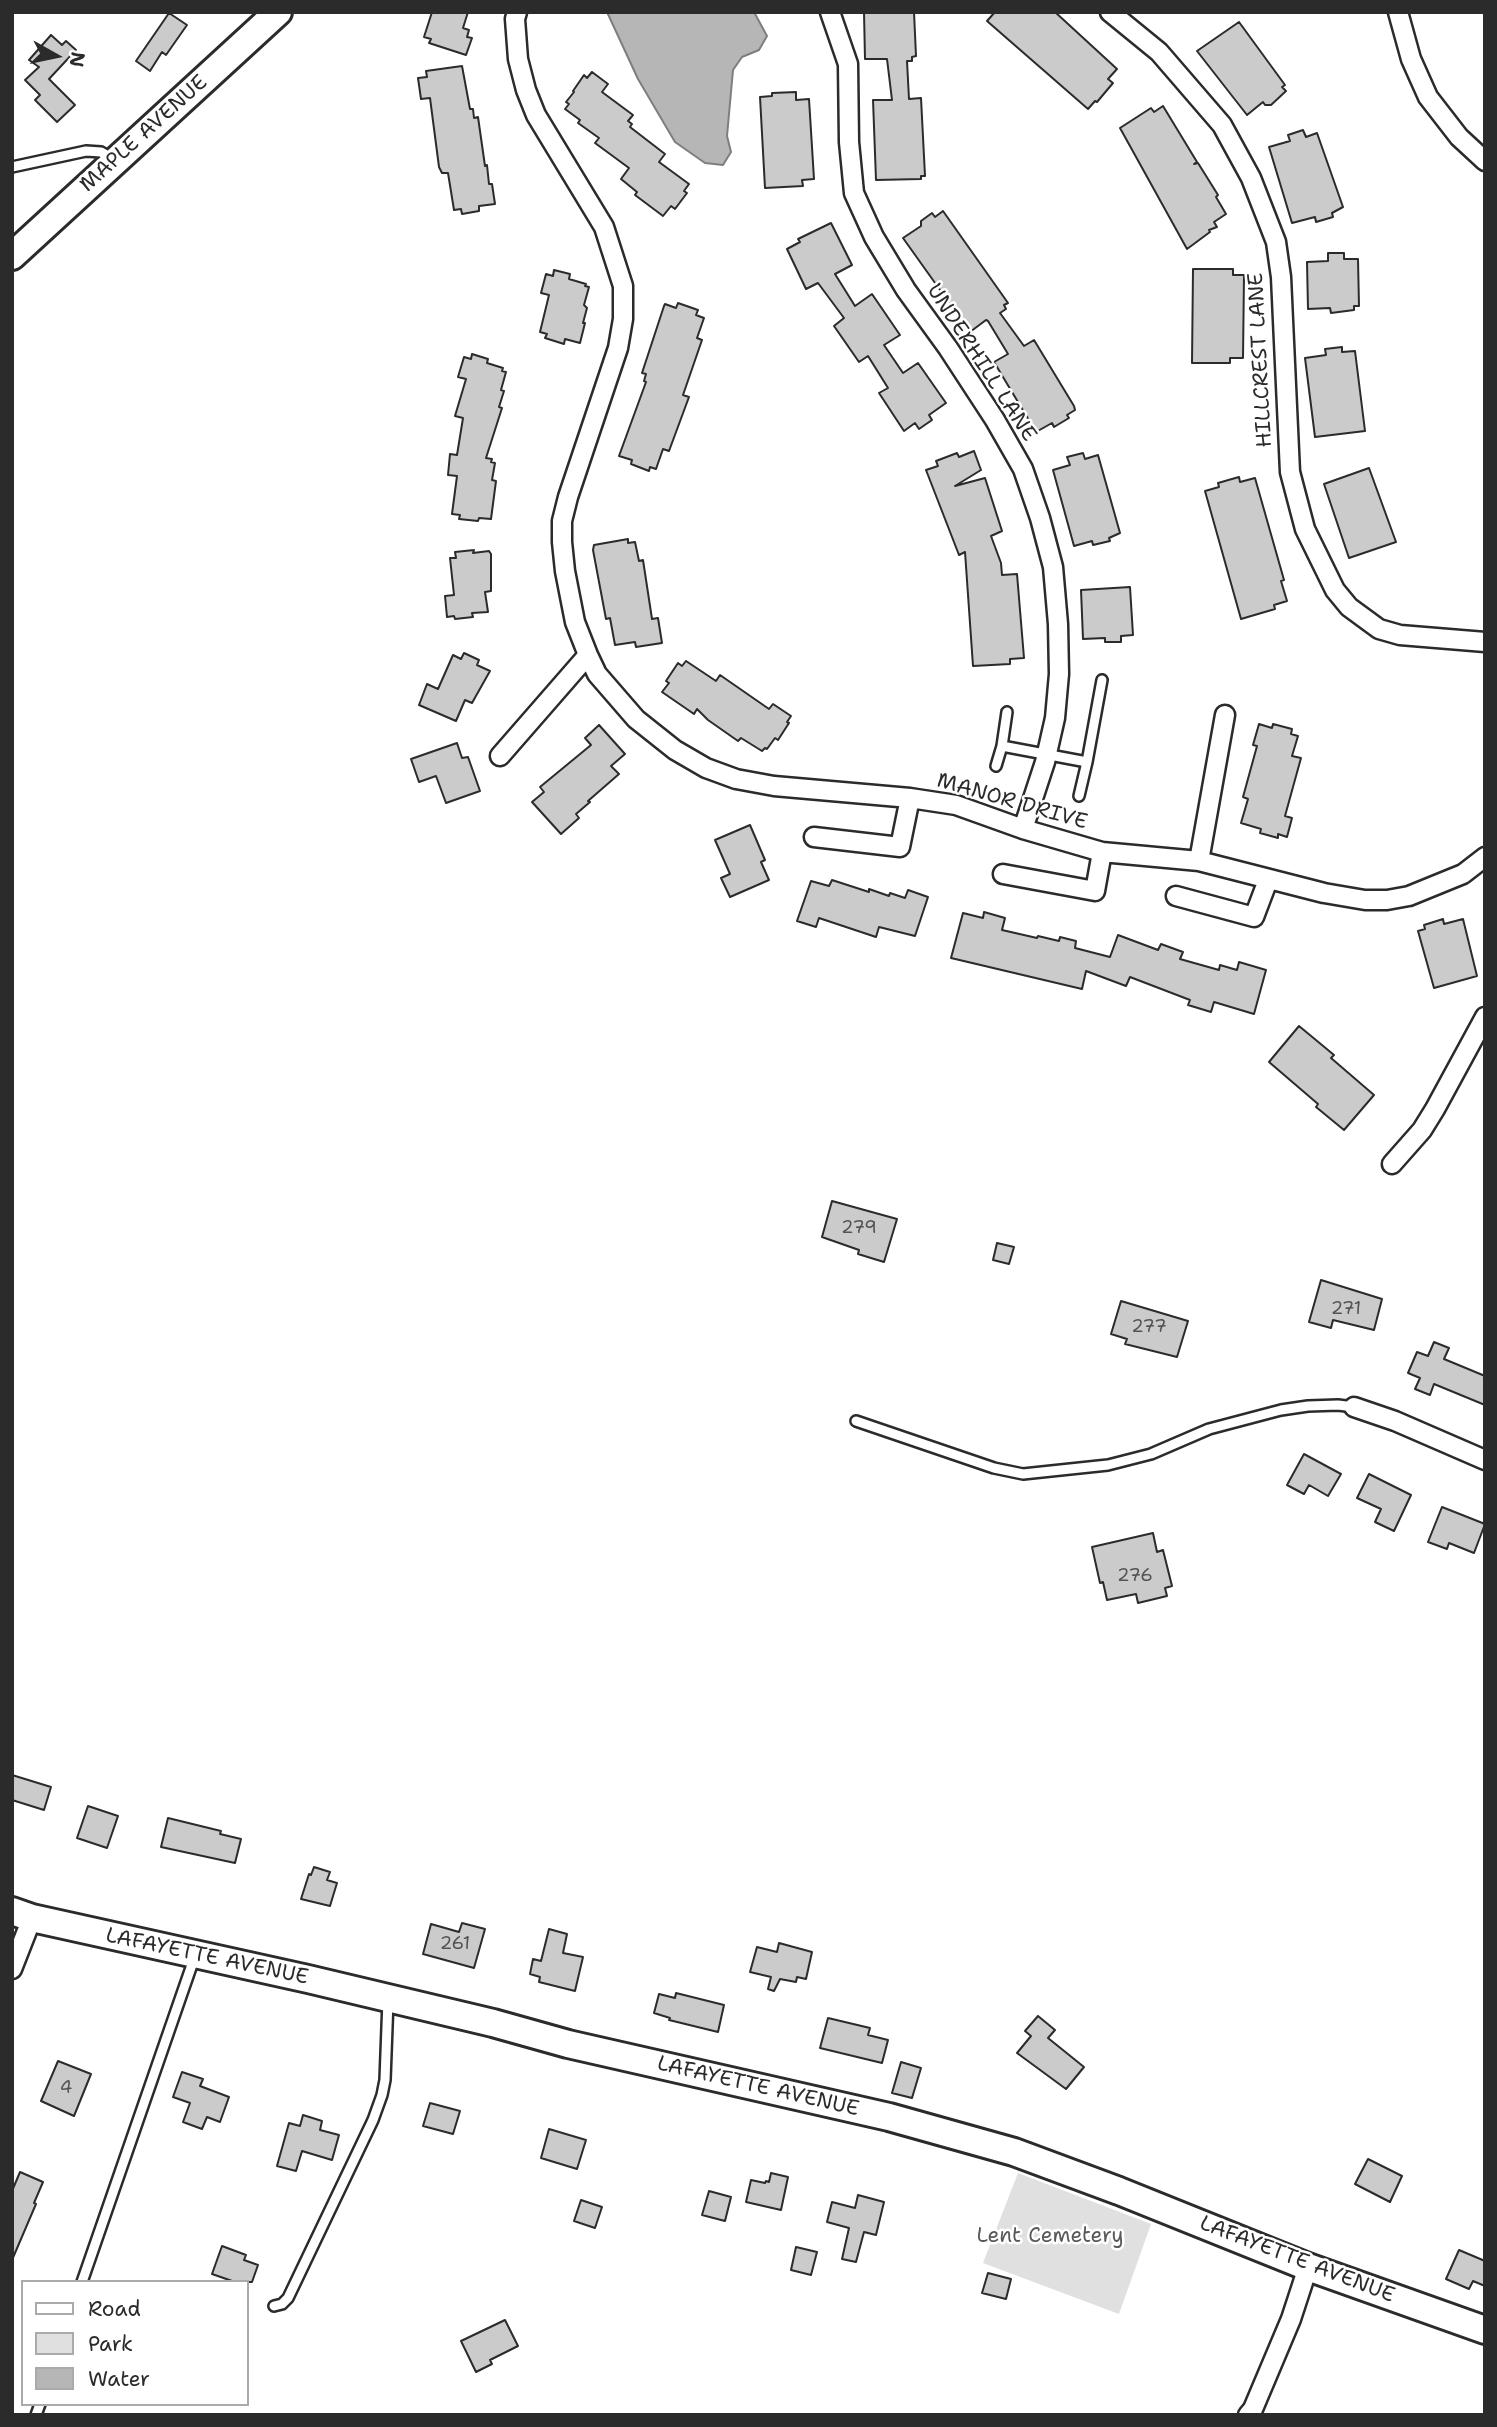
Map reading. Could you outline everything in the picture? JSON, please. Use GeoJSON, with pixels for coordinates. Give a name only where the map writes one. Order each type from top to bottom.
{"type":"FeatureCollection","features":[{"type":"Feature","properties":{"kind":"street","name":"MAPLE AVENUE"},"geometry":{"type":"LineString","coordinates":[[12,256],[278,12]]}},
{"type":"Feature","properties":{"kind":"street","name":"MANOR DRIVE"},"geometry":{"type":"LineString","coordinates":[[517,12],[515,19],[518,59],[526,90],[536,115],[604,227],[622,286],[623,319],[618,348],[562,521],[568,590],[575,622],[597,674],[636,719],[675,750],[706,768],[736,779],[774,786],[910,798],[956,805],[1023,829],[1102,852],[1199,861],[1268,880],[1364,900],[1409,896],[1463,874],[1485,857]]}},
{"type":"Feature","properties":{"kind":"street","name":"UNDERHILL LANE"},"geometry":{"type":"LineString","coordinates":[[830,12],[848,64],[849,142],[854,192],[874,237],[906,290],[948,348],[1023,469],[1053,567],[1059,674],[1055,718],[1047,755],[1023,829]]}},
{"type":"Feature","properties":{"kind":"street","name":"HILLCREST LANE"},"geometry":{"type":"LineString","coordinates":[[1110,12],[1159,52],[1222,125],[1251,178],[1276,242],[1290,472],[1305,529],[1335,590],[1349,607],[1379,629],[1400,635],[1485,642]]}},
{"type":"Feature","properties":{"kind":"street"},"geometry":{"type":"LineString","coordinates":[[1398,12],[1410,59],[1427,97],[1485,162]]}},
{"type":"Feature","properties":{"kind":"street"},"geometry":{"type":"LineString","coordinates":[[500,756],[588,655]]}},
{"type":"Feature","properties":{"kind":"street"},"geometry":{"type":"LineString","coordinates":[[1199,861],[1225,715]]}},
{"type":"Feature","properties":{"kind":"street"},"geometry":{"type":"LineString","coordinates":[[814,837],[900,847],[910,798]]}},
{"type":"Feature","properties":{"kind":"street"},"geometry":{"type":"LineString","coordinates":[[1003,874],[1096,891],[1102,852]]}},
{"type":"Feature","properties":{"kind":"street"},"geometry":{"type":"LineString","coordinates":[[1177,896],[1254,917],[1268,880]]}},
{"type":"Feature","properties":{"kind":"street"},"geometry":{"type":"LineString","coordinates":[[1392,1164],[1422,1130],[1485,1017]]}},
{"type":"Feature","properties":{"kind":"street"},"geometry":{"type":"LineString","coordinates":[[1354,1408],[1395,1421],[1485,1460]]}},
{"type":"Feature","properties":{"kind":"street"},"geometry":{"type":"LineString","coordinates":[[12,1969],[22,1915]]}},
{"type":"Feature","properties":{"kind":"street","name":"LAFAYETTE AVENUE"},"geometry":{"type":"LineString","coordinates":[[22,1915],[388,1998],[568,2043],[889,2117],[1001,2149],[1119,2191],[1308,2267],[1485,2330]]}},
{"type":"Feature","properties":{"kind":"street"},"geometry":{"type":"LineString","coordinates":[[1248,2415],[1291,2319],[1308,2267]]}},
{"type":"Feature","properties":{"kind":"lane"},"geometry":{"type":"LineString","coordinates":[[12,167],[86,151],[101,152],[114,160]]}},
{"type":"Feature","properties":{"kind":"lane"},"geometry":{"type":"LineString","coordinates":[[1079,796],[1102,680]]}},
{"type":"Feature","properties":{"kind":"lane"},"geometry":{"type":"LineString","coordinates":[[996,766],[1007,712]]}},
{"type":"Feature","properties":{"kind":"lane"},"geometry":{"type":"LineString","coordinates":[[1002,746],[1087,762]]}},
{"type":"Feature","properties":{"kind":"lane"},"geometry":{"type":"LineString","coordinates":[[856,1421],[994,1468],[1023,1474],[1108,1465],[1129,1460],[1209,1429],[1280,1410],[1338,1405],[1354,1408]]}},
{"type":"Feature","properties":{"kind":"lane"},"geometry":{"type":"LineString","coordinates":[[83,2280],[195,1954]]}},
{"type":"Feature","properties":{"kind":"lane"},"geometry":{"type":"LineString","coordinates":[[274,2306],[282,2304],[288,2298],[383,2095],[388,1998]]}},
{"type":"Feature","properties":{"kind":"green space","name":"Lent Cemetery"},"geometry":{"type":"Polygon","coordinates":[[[1018,2173],[1151,2224],[1119,2314],[983,2263],[1018,2173]]]}},
{"type":"Feature","properties":{"kind":"water"},"geometry":{"type":"Polygon","coordinates":[[[607,12],[754,12],[767,36],[759,50],[742,57],[733,70],[727,136],[731,152],[723,165],[705,163],[675,142],[638,79],[607,12]]]}},
{"type":"Feature","properties":{"kind":"building"},"geometry":{"type":"Polygon","coordinates":[[[432,12],[468,12],[463,28],[469,30],[467,37],[472,38],[466,55],[429,43],[431,39],[424,37],[432,12]]]}},
{"type":"Feature","properties":{"kind":"building"},"geometry":{"type":"Polygon","coordinates":[[[864,12],[914,12],[916,56],[912,57],[912,61],[907,61],[909,99],[921,98],[925,176],[921,176],[921,179],[876,180],[873,100],[892,100],[887,59],[865,59],[864,12]]]}},
{"type":"Feature","properties":{"kind":"building"},"geometry":{"type":"Polygon","coordinates":[[[995,12],[1055,12],[1117,69],[1108,79],[1113,83],[1088,109],[987,21],[995,12]]]}},
{"type":"Feature","properties":{"kind":"building"},"geometry":{"type":"Polygon","coordinates":[[[169,13],[187,25],[166,55],[162,52],[150,71],[136,61],[169,13]]]}},
{"type":"Feature","properties":{"kind":"building"},"geometry":{"type":"Polygon","coordinates":[[[1239,22],[1285,85],[1282,87],[1286,91],[1271,105],[1265,105],[1263,102],[1247,115],[1197,51],[1239,22]]]}},
{"type":"Feature","properties":{"kind":"building"},"geometry":{"type":"Polygon","coordinates":[[[51,35],[62,45],[66,41],[76,50],[49,79],[75,105],[57,122],[35,100],[40,95],[25,80],[39,67],[29,60],[51,35]]]}},
{"type":"Feature","properties":{"kind":"building"},"geometry":{"type":"Polygon","coordinates":[[[462,66],[470,109],[473,109],[474,118],[478,117],[485,166],[487,165],[495,204],[479,206],[479,211],[462,214],[461,209],[454,210],[448,173],[442,173],[439,167],[430,98],[421,99],[418,78],[427,77],[426,71],[462,66]]]}},
{"type":"Feature","properties":{"kind":"building"},"geometry":{"type":"Polygon","coordinates":[[[592,72],[608,84],[602,92],[633,115],[628,121],[632,124],[630,127],[665,154],[659,162],[689,184],[684,191],[687,193],[675,209],[671,206],[663,216],[635,195],[637,192],[621,179],[629,168],[595,143],[599,138],[578,123],[580,120],[565,109],[569,104],[566,102],[584,75],[587,78],[592,72]]]}},
{"type":"Feature","properties":{"kind":"building"},"geometry":{"type":"Polygon","coordinates":[[[796,92],[796,100],[809,99],[814,179],[802,180],[803,186],[765,188],[760,97],[772,96],[772,93],[796,92]]]}},
{"type":"Feature","properties":{"kind":"building"},"geometry":{"type":"Polygon","coordinates":[[[1163,106],[1197,162],[1194,164],[1198,163],[1218,195],[1216,197],[1226,214],[1214,222],[1217,227],[1209,230],[1210,232],[1187,249],[1120,128],[1151,108],[1154,112],[1163,106]]]}},
{"type":"Feature","properties":{"kind":"building"},"geometry":{"type":"Polygon","coordinates":[[[1303,130],[1306,137],[1317,133],[1343,207],[1332,213],[1333,217],[1316,222],[1315,217],[1292,223],[1269,147],[1290,141],[1288,135],[1303,130]]]}},
{"type":"Feature","properties":{"kind":"building"},"geometry":{"type":"Polygon","coordinates":[[[943,211],[1008,303],[1004,305],[1006,309],[1000,313],[1024,346],[1034,340],[1074,406],[1075,410],[1067,415],[1069,418],[1054,427],[1052,423],[1036,432],[994,362],[1008,354],[988,321],[970,332],[903,238],[921,226],[921,221],[932,213],[935,217],[943,211]]]}},
{"type":"Feature","properties":{"kind":"building"},"geometry":{"type":"Polygon","coordinates":[[[831,223],[852,265],[835,274],[855,306],[872,294],[900,335],[884,345],[903,373],[918,363],[946,403],[929,415],[932,420],[919,429],[915,423],[904,431],[879,393],[888,388],[868,356],[859,362],[834,326],[844,318],[818,283],[806,289],[787,249],[800,242],[798,239],[831,223]]]}},
{"type":"Feature","properties":{"kind":"building"},"geometry":{"type":"Polygon","coordinates":[[[1328,253],[1344,253],[1344,259],[1358,259],[1359,306],[1354,306],[1354,310],[1331,313],[1330,308],[1308,309],[1307,262],[1328,261],[1328,253]]]}},
{"type":"Feature","properties":{"kind":"building"},"geometry":{"type":"Polygon","coordinates":[[[1193,269],[1233,269],[1233,275],[1244,275],[1243,358],[1230,358],[1230,363],[1192,363],[1193,269]]]}},
{"type":"Feature","properties":{"kind":"building"},"geometry":{"type":"Polygon","coordinates":[[[554,270],[570,274],[569,279],[589,287],[580,343],[565,339],[564,344],[545,338],[547,334],[540,332],[549,295],[541,293],[546,274],[553,276],[554,270]]]}},
{"type":"Feature","properties":{"kind":"building"},"geometry":{"type":"Polygon","coordinates":[[[678,303],[698,310],[696,315],[704,318],[697,338],[702,340],[683,395],[689,397],[669,451],[663,449],[656,469],[650,467],[649,471],[631,464],[632,460],[619,456],[646,382],[646,374],[642,373],[664,306],[665,304],[676,308],[678,303]]]}},
{"type":"Feature","properties":{"kind":"building"},"geometry":{"type":"Polygon","coordinates":[[[1342,347],[1342,352],[1355,351],[1365,431],[1315,437],[1305,358],[1326,355],[1325,349],[1342,347]]]}},
{"type":"Feature","properties":{"kind":"building"},"geometry":{"type":"Polygon","coordinates":[[[472,354],[488,359],[487,363],[503,368],[502,371],[506,372],[499,407],[502,408],[486,458],[495,463],[492,480],[496,481],[491,519],[479,518],[478,521],[459,519],[460,515],[452,514],[457,476],[448,475],[450,454],[457,455],[463,418],[455,416],[466,379],[458,377],[464,357],[471,359],[472,354]]]}},
{"type":"Feature","properties":{"kind":"building"},"geometry":{"type":"Polygon","coordinates":[[[974,451],[981,470],[955,486],[985,478],[1002,531],[991,536],[1001,563],[1002,575],[1017,574],[1024,658],[1010,659],[1010,664],[973,666],[965,552],[959,555],[926,470],[938,466],[936,461],[957,453],[959,457],[974,451]]]}},
{"type":"Feature","properties":{"kind":"building"},"geometry":{"type":"Polygon","coordinates":[[[1083,453],[1085,459],[1098,455],[1120,533],[1109,538],[1110,541],[1093,545],[1092,541],[1074,546],[1053,470],[1070,465],[1067,457],[1083,453]]]}},
{"type":"Feature","properties":{"kind":"building"},"geometry":{"type":"Polygon","coordinates":[[[1369,468],[1396,542],[1349,558],[1324,484],[1369,468]]]}},
{"type":"Feature","properties":{"kind":"building"},"geometry":{"type":"Polygon","coordinates":[[[1239,477],[1240,482],[1255,478],[1284,580],[1281,581],[1287,601],[1274,605],[1275,609],[1241,619],[1205,491],[1219,487],[1218,483],[1239,477]]]}},
{"type":"Feature","properties":{"kind":"building"},"geometry":{"type":"Polygon","coordinates":[[[628,539],[628,543],[635,542],[639,561],[643,560],[652,619],[658,618],[662,643],[636,647],[635,642],[615,645],[610,618],[606,619],[594,545],[628,539]]]}},
{"type":"Feature","properties":{"kind":"building"},"geometry":{"type":"Polygon","coordinates":[[[474,550],[473,553],[489,551],[491,554],[491,591],[485,592],[488,612],[472,613],[473,617],[447,617],[445,596],[454,595],[450,558],[456,558],[455,552],[474,550]]]}},
{"type":"Feature","properties":{"kind":"building"},"geometry":{"type":"Polygon","coordinates":[[[1130,587],[1133,635],[1121,636],[1121,642],[1105,642],[1105,638],[1083,639],[1081,590],[1130,587]]]}},
{"type":"Feature","properties":{"kind":"building"},"geometry":{"type":"Polygon","coordinates":[[[464,653],[479,660],[477,665],[490,671],[472,703],[465,700],[456,721],[419,705],[427,684],[438,689],[453,655],[461,659],[464,653]]]}},
{"type":"Feature","properties":{"kind":"building"},"geometry":{"type":"Polygon","coordinates":[[[686,661],[716,681],[720,675],[769,709],[773,704],[791,716],[778,740],[775,738],[767,749],[762,751],[741,738],[738,741],[697,709],[694,714],[662,692],[678,663],[682,666],[686,661]]]}},
{"type":"Feature","properties":{"kind":"building"},"geometry":{"type":"Polygon","coordinates":[[[1259,724],[1292,729],[1291,734],[1298,736],[1292,756],[1301,758],[1285,816],[1292,818],[1287,837],[1278,834],[1278,838],[1260,833],[1261,829],[1241,823],[1248,799],[1243,797],[1257,746],[1253,745],[1259,724]]]}},
{"type":"Feature","properties":{"kind":"building"},"geometry":{"type":"Polygon","coordinates":[[[599,725],[625,754],[611,766],[619,774],[588,801],[590,802],[576,814],[579,818],[561,834],[532,802],[544,792],[540,787],[591,745],[585,738],[599,725]]]}},
{"type":"Feature","properties":{"kind":"building"},"geometry":{"type":"Polygon","coordinates":[[[457,743],[462,758],[468,757],[480,791],[446,803],[436,776],[419,782],[411,759],[457,743]]]}},
{"type":"Feature","properties":{"kind":"building"},"geometry":{"type":"Polygon","coordinates":[[[750,825],[765,860],[761,862],[769,880],[730,897],[721,878],[730,874],[715,840],[750,825]]]}},
{"type":"Feature","properties":{"kind":"building"},"geometry":{"type":"Polygon","coordinates":[[[832,880],[889,896],[890,893],[905,898],[908,890],[928,897],[915,936],[879,927],[876,937],[819,918],[816,927],[797,921],[811,881],[829,886],[832,880]]]}},
{"type":"Feature","properties":{"kind":"building"},"geometry":{"type":"Polygon","coordinates":[[[984,912],[1005,918],[1002,930],[1037,938],[1038,936],[1059,941],[1060,937],[1076,941],[1075,948],[1110,957],[1118,935],[1158,950],[1161,944],[1183,952],[1180,959],[1219,970],[1220,965],[1237,970],[1239,962],[1266,970],[1254,1014],[1214,1002],[1211,1012],[1188,1005],[1190,1000],[1130,977],[1126,986],[1086,971],[1082,989],[951,958],[963,913],[983,918],[984,912]]]}},
{"type":"Feature","properties":{"kind":"building"},"geometry":{"type":"Polygon","coordinates":[[[1443,919],[1444,924],[1463,919],[1477,976],[1434,988],[1418,931],[1425,929],[1424,925],[1443,919]]]}},
{"type":"Feature","properties":{"kind":"building"},"geometry":{"type":"Polygon","coordinates":[[[1299,1026],[1334,1055],[1331,1058],[1374,1095],[1344,1130],[1269,1062],[1299,1026]]]}},
{"type":"Feature","properties":{"kind":"building"},"geometry":{"type":"Polygon","coordinates":[[[832,1201],[897,1219],[884,1262],[858,1254],[859,1250],[822,1237],[832,1201]]]}},
{"type":"Feature","properties":{"kind":"building"},"geometry":{"type":"Polygon","coordinates":[[[997,1243],[1014,1247],[1009,1264],[993,1260],[997,1243]]]}},
{"type":"Feature","properties":{"kind":"building"},"geometry":{"type":"Polygon","coordinates":[[[1321,1280],[1382,1299],[1374,1330],[1333,1320],[1331,1328],[1309,1322],[1321,1280]]]}},
{"type":"Feature","properties":{"kind":"building"},"geometry":{"type":"Polygon","coordinates":[[[1121,1301],[1188,1321],[1177,1357],[1125,1344],[1127,1339],[1111,1334],[1121,1301]]]}},
{"type":"Feature","properties":{"kind":"building"},"geometry":{"type":"Polygon","coordinates":[[[1434,1342],[1449,1348],[1444,1359],[1485,1376],[1485,1405],[1434,1384],[1430,1395],[1415,1389],[1420,1378],[1408,1373],[1417,1352],[1428,1356],[1434,1342]]]}},
{"type":"Feature","properties":{"kind":"building"},"geometry":{"type":"Polygon","coordinates":[[[1304,1454],[1341,1474],[1328,1496],[1309,1485],[1304,1494],[1287,1485],[1304,1454]]]}},
{"type":"Feature","properties":{"kind":"building"},"geometry":{"type":"Polygon","coordinates":[[[1369,1474],[1411,1495],[1394,1531],[1375,1522],[1381,1509],[1357,1498],[1369,1474]]]}},
{"type":"Feature","properties":{"kind":"building"},"geometry":{"type":"Polygon","coordinates":[[[1442,1507],[1485,1524],[1474,1553],[1449,1543],[1447,1549],[1428,1542],[1442,1507]]]}},
{"type":"Feature","properties":{"kind":"building"},"geometry":{"type":"Polygon","coordinates":[[[1153,1533],[1157,1552],[1163,1550],[1172,1586],[1165,1588],[1167,1596],[1138,1603],[1136,1594],[1107,1600],[1103,1582],[1100,1583],[1092,1547],[1153,1533]]]}},
{"type":"Feature","properties":{"kind":"building"},"geometry":{"type":"Polygon","coordinates":[[[12,1775],[51,1787],[44,1810],[12,1800],[12,1775]]]}},
{"type":"Feature","properties":{"kind":"building"},"geometry":{"type":"Polygon","coordinates":[[[88,1806],[118,1816],[107,1848],[77,1838],[88,1806]]]}},
{"type":"Feature","properties":{"kind":"building"},"geometry":{"type":"Polygon","coordinates":[[[168,1818],[221,1831],[220,1834],[241,1839],[235,1863],[161,1847],[168,1818]]]}},
{"type":"Feature","properties":{"kind":"building"},"geometry":{"type":"Polygon","coordinates":[[[314,1867],[330,1872],[327,1880],[337,1883],[330,1906],[301,1899],[314,1867]]]}},
{"type":"Feature","properties":{"kind":"building"},"geometry":{"type":"Polygon","coordinates":[[[462,1923],[485,1929],[474,1968],[423,1954],[431,1924],[459,1932],[462,1923]]]}},
{"type":"Feature","properties":{"kind":"building"},"geometry":{"type":"Polygon","coordinates":[[[549,1929],[567,1934],[563,1953],[583,1957],[575,1991],[539,1982],[540,1977],[530,1974],[533,1959],[541,1961],[549,1929]]]}},
{"type":"Feature","properties":{"kind":"building"},"geometry":{"type":"Polygon","coordinates":[[[779,1943],[812,1952],[806,1979],[797,1977],[796,1982],[780,1979],[774,1991],[768,1989],[771,1977],[750,1972],[757,1947],[777,1952],[779,1943]]]}},
{"type":"Feature","properties":{"kind":"building"},"geometry":{"type":"Polygon","coordinates":[[[676,1993],[724,2005],[718,2032],[669,2020],[670,2018],[654,2013],[659,1994],[675,1998],[676,1993]]]}},
{"type":"Feature","properties":{"kind":"building"},"geometry":{"type":"Polygon","coordinates":[[[1038,2016],[1055,2030],[1048,2038],[1084,2067],[1066,2089],[1017,2053],[1031,2036],[1025,2031],[1038,2016]]]}},
{"type":"Feature","properties":{"kind":"building"},"geometry":{"type":"Polygon","coordinates":[[[828,2018],[870,2028],[868,2035],[888,2040],[882,2063],[820,2048],[828,2018]]]}},
{"type":"Feature","properties":{"kind":"building"},"geometry":{"type":"Polygon","coordinates":[[[58,2061],[91,2074],[74,2116],[41,2101],[58,2061]]]}},
{"type":"Feature","properties":{"kind":"building"},"geometry":{"type":"Polygon","coordinates":[[[901,2062],[921,2068],[912,2098],[892,2093],[901,2062]]]}},
{"type":"Feature","properties":{"kind":"building"},"geometry":{"type":"Polygon","coordinates":[[[182,2072],[203,2079],[200,2086],[229,2097],[220,2122],[207,2117],[202,2129],[183,2122],[190,2103],[173,2097],[182,2072]]]}},
{"type":"Feature","properties":{"kind":"building"},"geometry":{"type":"Polygon","coordinates":[[[430,2103],[460,2111],[453,2134],[423,2126],[430,2103]]]}},
{"type":"Feature","properties":{"kind":"building"},"geometry":{"type":"Polygon","coordinates":[[[303,2115],[322,2121],[320,2130],[339,2135],[332,2160],[302,2151],[296,2171],[277,2166],[289,2123],[300,2126],[303,2115]]]}},
{"type":"Feature","properties":{"kind":"building"},"geometry":{"type":"Polygon","coordinates":[[[549,2129],[586,2140],[577,2169],[541,2158],[549,2129]]]}},
{"type":"Feature","properties":{"kind":"building"},"geometry":{"type":"Polygon","coordinates":[[[1368,2159],[1402,2176],[1390,2202],[1355,2184],[1368,2159]]]}},
{"type":"Feature","properties":{"kind":"building"},"geometry":{"type":"Polygon","coordinates":[[[20,2172],[43,2182],[12,2260],[12,2191],[20,2172]]]}},
{"type":"Feature","properties":{"kind":"building"},"geometry":{"type":"Polygon","coordinates":[[[771,2173],[788,2177],[781,2210],[746,2202],[751,2180],[769,2182],[771,2173]]]}},
{"type":"Feature","properties":{"kind":"building"},"geometry":{"type":"Polygon","coordinates":[[[709,2191],[731,2197],[725,2221],[702,2215],[709,2191]]]}},
{"type":"Feature","properties":{"kind":"building"},"geometry":{"type":"Polygon","coordinates":[[[858,2195],[884,2202],[876,2235],[864,2232],[856,2262],[842,2259],[849,2228],[827,2222],[832,2202],[855,2208],[858,2195]]]}},
{"type":"Feature","properties":{"kind":"building"},"geometry":{"type":"Polygon","coordinates":[[[581,2200],[602,2207],[595,2228],[574,2221],[581,2200]]]}},
{"type":"Feature","properties":{"kind":"building"},"geometry":{"type":"Polygon","coordinates":[[[222,2246],[246,2255],[244,2260],[258,2265],[252,2282],[229,2280],[212,2274],[222,2246]]]}},
{"type":"Feature","properties":{"kind":"building"},"geometry":{"type":"Polygon","coordinates":[[[796,2247],[817,2252],[811,2275],[791,2270],[796,2247]]]}},
{"type":"Feature","properties":{"kind":"building"},"geometry":{"type":"Polygon","coordinates":[[[1459,2250],[1485,2261],[1485,2286],[1473,2281],[1469,2289],[1446,2279],[1459,2250]]]}},
{"type":"Feature","properties":{"kind":"building"},"geometry":{"type":"Polygon","coordinates":[[[988,2273],[1011,2279],[1006,2299],[982,2293],[988,2273]]]}},
{"type":"Feature","properties":{"kind":"building"},"geometry":{"type":"Polygon","coordinates":[[[505,2320],[518,2346],[490,2360],[492,2364],[476,2372],[461,2341],[505,2320]]]}}]}
